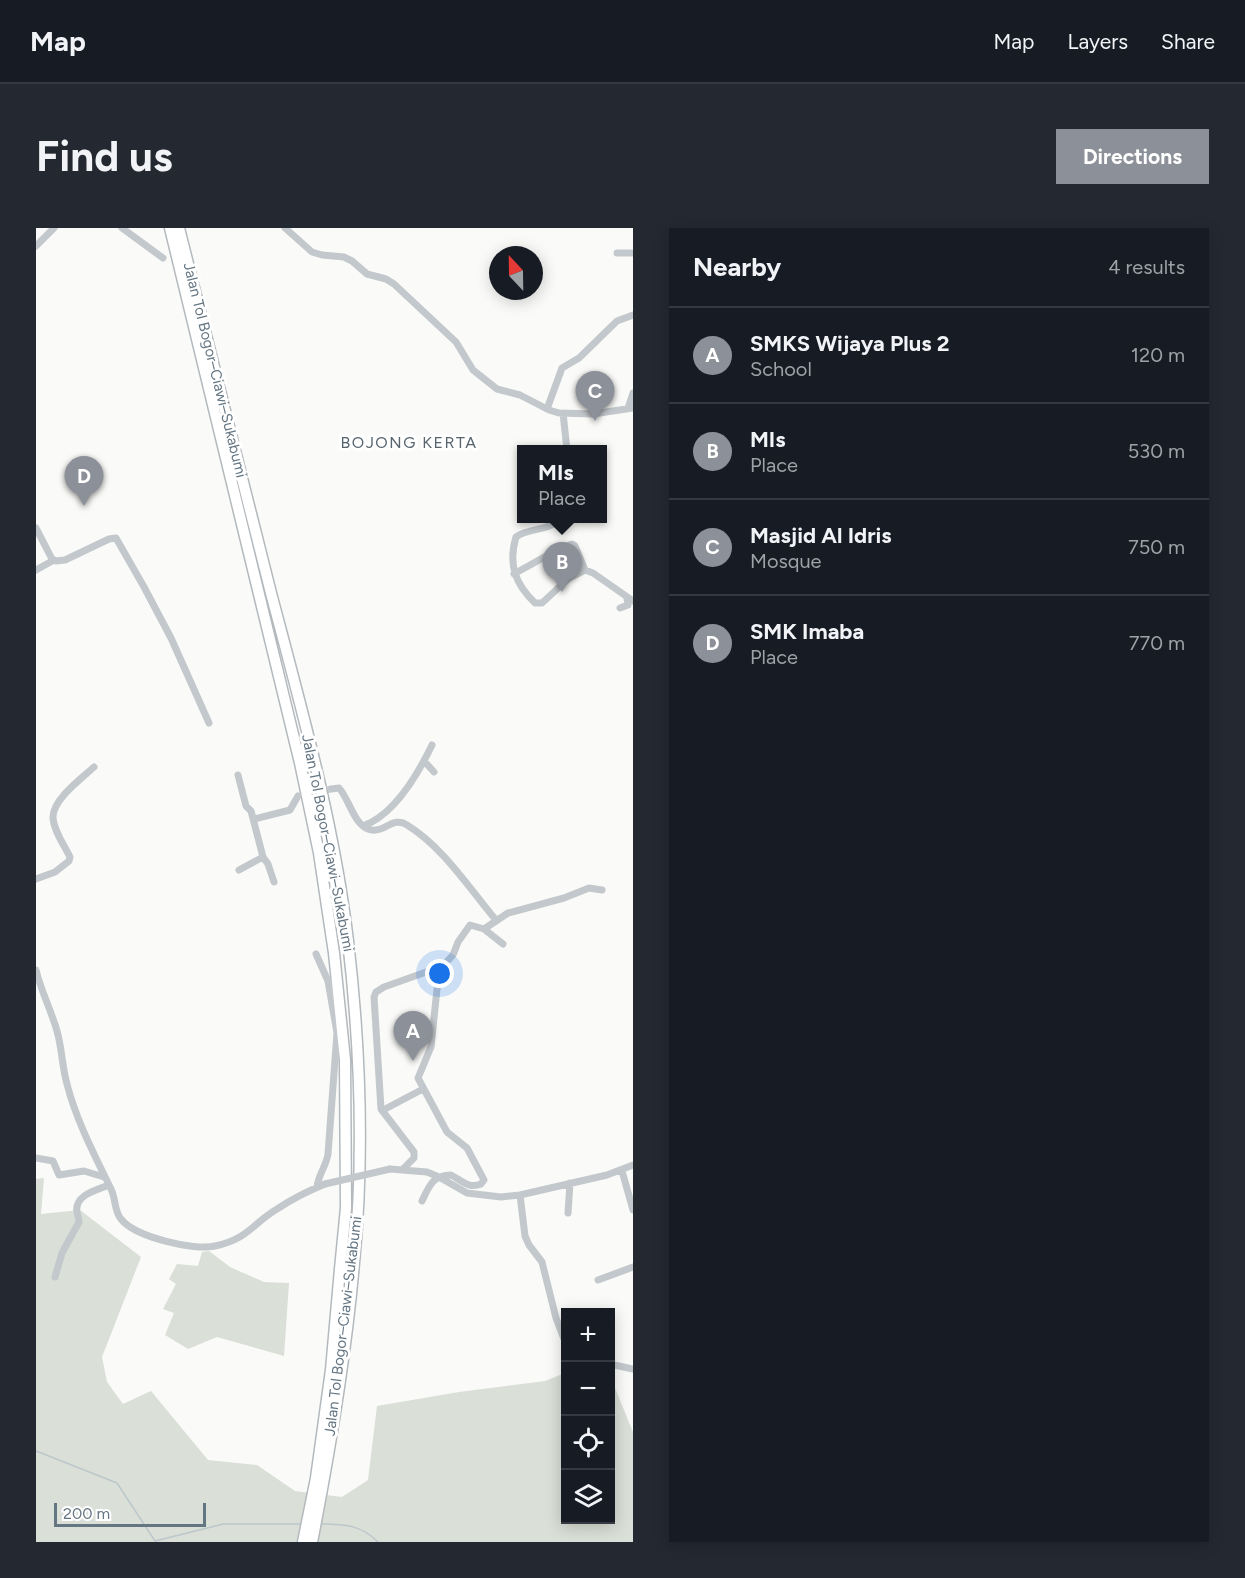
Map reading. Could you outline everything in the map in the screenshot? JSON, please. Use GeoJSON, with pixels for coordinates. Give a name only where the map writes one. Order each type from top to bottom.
{"type":"FeatureCollection","features":[{"type":"Feature","properties":{"kind":"highway","name":"Jalan Tol Bogor–Ciawi–Sukabumi"},"geometry":{"type":"LineString","coordinates":[[170,228],[300,763],[319,853],[334,953],[345,1060],[345,1208],[331,1370],[312,1542]]}},
{"type":"Feature","properties":{"kind":"highway","name":"Jalan Tol Bogor–Ciawi–Sukabumi"},"geometry":{"type":"LineString","coordinates":[[179,228],[312,750],[347,937],[353,996],[358,1114],[358,1198],[354,1263],[341,1366],[320,1480],[303,1542]]}},
{"type":"Feature","properties":{"kind":"street"},"geometry":{"type":"LineString","coordinates":[[36,246],[54,228]]}},
{"type":"Feature","properties":{"kind":"street"},"geometry":{"type":"LineString","coordinates":[[122,228],[163,258]]}},
{"type":"Feature","properties":{"kind":"street"},"geometry":{"type":"LineString","coordinates":[[285,228],[312,252],[344,257],[369,275],[391,282],[456,342],[471,368],[499,390],[522,396],[554,412],[593,414],[631,408],[633,393]]}},
{"type":"Feature","properties":{"kind":"street"},"geometry":{"type":"LineString","coordinates":[[617,253],[633,253]]}},
{"type":"Feature","properties":{"kind":"street"},"geometry":{"type":"LineString","coordinates":[[547,409],[562,368],[579,358],[617,321],[633,315]]}},
{"type":"Feature","properties":{"kind":"street"},"geometry":{"type":"LineString","coordinates":[[563,413],[566,445]]}},
{"type":"Feature","properties":{"kind":"street"},"geometry":{"type":"LineString","coordinates":[[554,523],[549,527],[518,535],[514,544],[514,574],[526,594],[535,603],[540,604],[569,578],[585,570]]}},
{"type":"Feature","properties":{"kind":"street"},"geometry":{"type":"LineString","coordinates":[[36,528],[54,561]]}},
{"type":"Feature","properties":{"kind":"street"},"geometry":{"type":"LineString","coordinates":[[36,570],[116,538],[171,638],[209,723]]}},
{"type":"Feature","properties":{"kind":"street"},"geometry":{"type":"LineString","coordinates":[[514,574],[572,544],[585,570],[593,573],[630,599],[628,605],[620,608]]}},
{"type":"Feature","properties":{"kind":"street"},"geometry":{"type":"LineString","coordinates":[[363,826],[376,820],[392,806],[413,781],[432,745]]}},
{"type":"Feature","properties":{"kind":"street"},"geometry":{"type":"LineString","coordinates":[[424,761],[434,772]]}},
{"type":"Feature","properties":{"kind":"street"},"geometry":{"type":"LineString","coordinates":[[36,879],[54,872],[69,861],[70,857],[54,825],[54,811],[67,791],[94,767]]}},
{"type":"Feature","properties":{"kind":"street"},"geometry":{"type":"LineString","coordinates":[[238,775],[246,806],[250,809],[254,819],[262,857],[268,864],[274,882]]}},
{"type":"Feature","properties":{"kind":"street"},"geometry":{"type":"LineString","coordinates":[[330,789],[339,788],[343,792],[363,826],[371,831],[379,830],[394,822],[402,822],[428,841],[496,920]]}},
{"type":"Feature","properties":{"kind":"street"},"geometry":{"type":"LineString","coordinates":[[254,819],[290,810],[298,796]]}},
{"type":"Feature","properties":{"kind":"street"},"geometry":{"type":"LineString","coordinates":[[238,870],[262,857]]}},
{"type":"Feature","properties":{"kind":"street"},"geometry":{"type":"LineString","coordinates":[[484,929],[508,913],[564,898],[589,888],[602,890]]}},
{"type":"Feature","properties":{"kind":"street"},"geometry":{"type":"LineString","coordinates":[[403,1169],[414,1158],[414,1152],[381,1108],[374,997],[376,992],[443,966],[455,953],[458,942],[468,926],[484,929],[503,944]]}},
{"type":"Feature","properties":{"kind":"street"},"geometry":{"type":"LineString","coordinates":[[316,954],[328,981],[337,1033],[328,1154],[326,1165],[318,1178],[317,1187]]}},
{"type":"Feature","properties":{"kind":"street"},"geometry":{"type":"LineString","coordinates":[[422,1201],[430,1183],[439,1177],[451,1175],[466,1185],[473,1186],[482,1184],[484,1180],[468,1149],[448,1135],[418,1076],[431,1047],[437,989],[443,966]]}},
{"type":"Feature","properties":{"kind":"street"},"geometry":{"type":"LineString","coordinates":[[36,970],[56,1029],[67,1087],[76,1113],[109,1185],[117,1212],[126,1224],[158,1238],[204,1248],[238,1239],[276,1209],[305,1192],[325,1184],[390,1169],[427,1172],[470,1194],[495,1197],[520,1195],[622,1171],[633,1165]]}},
{"type":"Feature","properties":{"kind":"street"},"geometry":{"type":"LineString","coordinates":[[387,1108],[423,1089]]}},
{"type":"Feature","properties":{"kind":"street"},"geometry":{"type":"LineString","coordinates":[[36,1158],[54,1162],[59,1175],[82,1171],[104,1177]]}},
{"type":"Feature","properties":{"kind":"street"},"geometry":{"type":"LineString","coordinates":[[622,1171],[633,1210]]}},
{"type":"Feature","properties":{"kind":"street"},"geometry":{"type":"LineString","coordinates":[[568,1213],[570,1183]]}},
{"type":"Feature","properties":{"kind":"street"},"geometry":{"type":"LineString","coordinates":[[55,1277],[62,1253],[79,1222],[77,1211],[81,1199],[109,1185]]}},
{"type":"Feature","properties":{"kind":"street"},"geometry":{"type":"LineString","coordinates":[[520,1195],[525,1236],[542,1262],[561,1331]]}},
{"type":"Feature","properties":{"kind":"street"},"geometry":{"type":"LineString","coordinates":[[598,1280],[633,1267]]}},
{"type":"Feature","properties":{"kind":"street"},"geometry":{"type":"LineString","coordinates":[[615,1365],[633,1369]]}},
{"type":"Feature","properties":{"kind":"shaded area"},"geometry":{"type":"Polygon","coordinates":[[[44,1178],[41,1214],[80,1210],[141,1257],[102,1357],[107,1382],[123,1404],[151,1391],[208,1460],[257,1465],[295,1491],[342,1497],[368,1480],[377,1406],[545,1381],[561,1375],[561,1524],[615,1524],[615,1388],[633,1432],[633,1542],[36,1542],[36,1179],[44,1178]]]}},
{"type":"Feature","properties":{"kind":"shaded area"},"geometry":{"type":"Polygon","coordinates":[[[209,1251],[230,1267],[264,1282],[289,1283],[284,1356],[217,1337],[188,1349],[165,1335],[174,1313],[163,1309],[176,1284],[169,1279],[177,1264],[198,1266],[202,1252],[209,1251]]]}},
{"type":"Feature","properties":{"kind":"waterway"},"geometry":{"type":"LineString","coordinates":[[36,1451],[117,1483],[155,1541],[223,1524],[302,1524]]}},
{"type":"Feature","properties":{"kind":"waterway"},"geometry":{"type":"LineString","coordinates":[[321,1524],[338,1524],[359,1529],[378,1542]]}},
{"type":"Feature","properties":{"kind":"tunnel"},"geometry":{"type":"LineString","coordinates":[[303,795],[331,789]]}},
{"type":"Feature","properties":{"kind":"place","name":"Masjid Al Idris"},"geometry":{"type":"Point","coordinates":[595,421]}},
{"type":"Feature","properties":{"kind":"place","name":"SMK Imaba"},"geometry":{"type":"Point","coordinates":[84,506]}},
{"type":"Feature","properties":{"kind":"place","name":"MIs"},"geometry":{"type":"Point","coordinates":[562,592]}},
{"type":"Feature","properties":{"kind":"place","name":"SMKS Wijaya Plus 2"},"geometry":{"type":"Point","coordinates":[413,1061]}},
{"type":"Feature","properties":{"kind":"district","name":"BOJONG KERTA"},"geometry":{"type":"Point","coordinates":[409,442]}}]}
